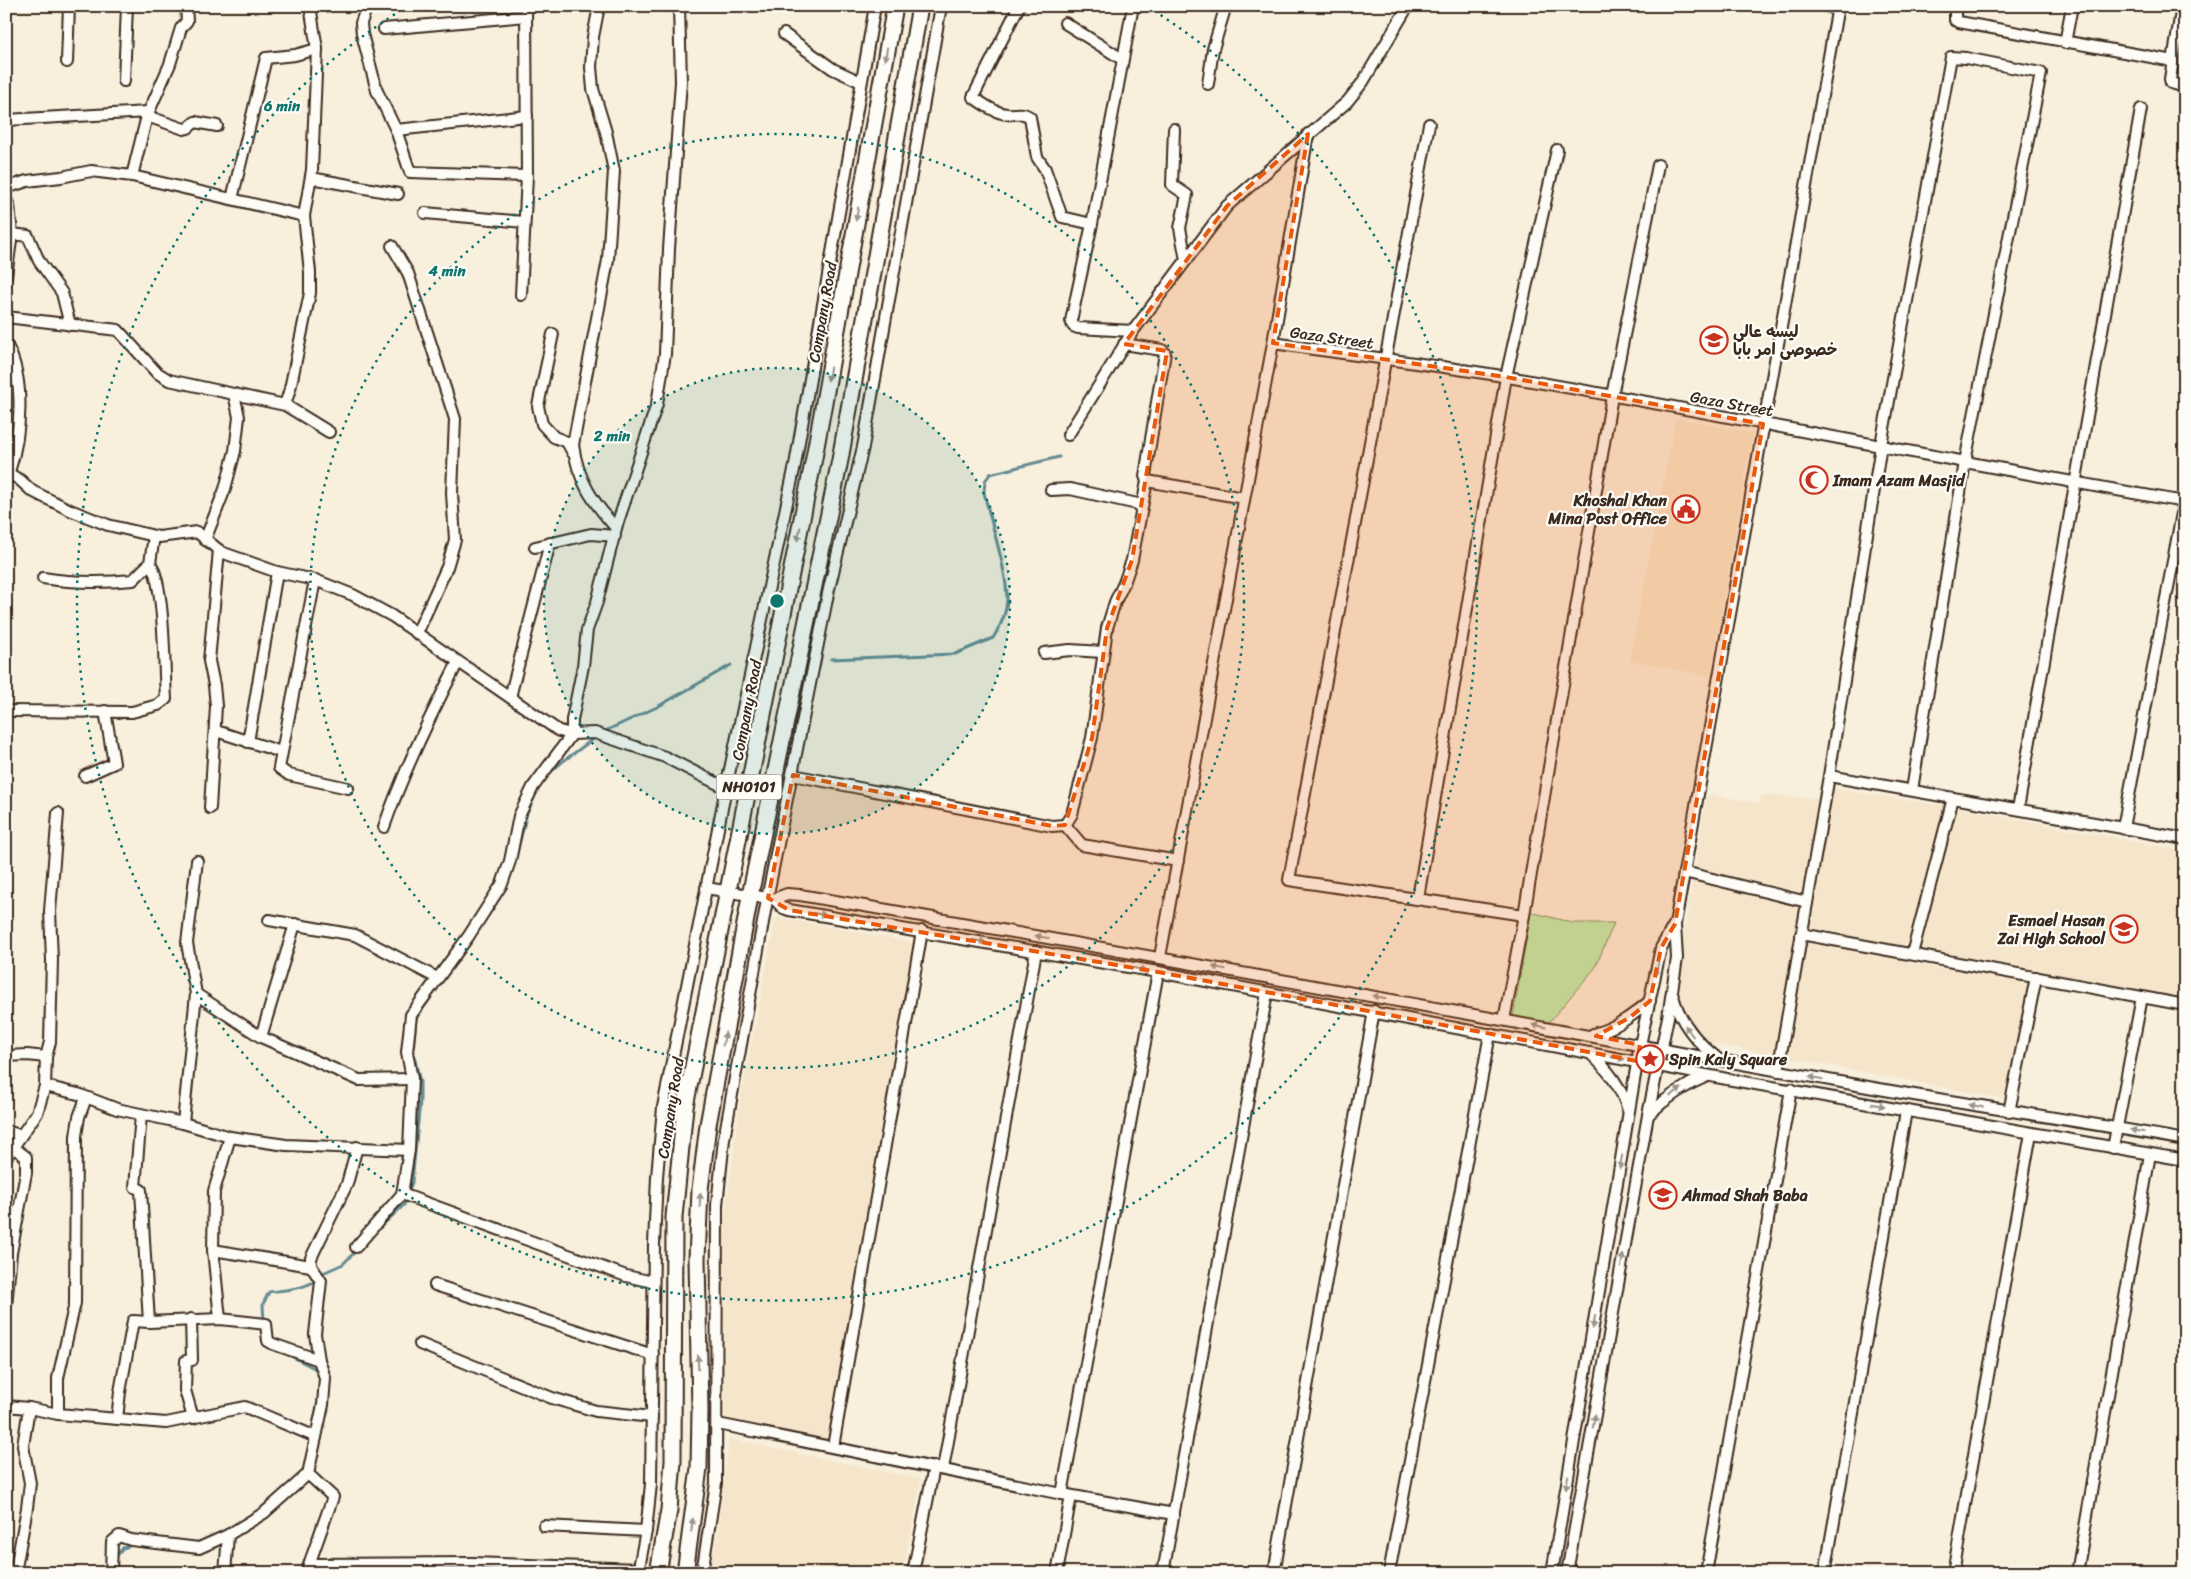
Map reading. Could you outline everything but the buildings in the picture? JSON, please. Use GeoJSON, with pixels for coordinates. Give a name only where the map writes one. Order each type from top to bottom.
{"type":"FeatureCollection","features":[{"type":"Feature","properties":{"kind":"highway","name":"Company Road"},"geometry":{"type":"LineString","coordinates":[[658,1573],[669,1510],[674,1461],[674,1266],[677,1174],[685,1107],[814,458],[895,6]]}},
{"type":"Feature","properties":{"kind":"highway","name":"NH0101"},"geometry":{"type":"LineString","coordinates":[[685,1573],[699,1468],[700,1410],[697,1259],[700,1190],[708,1125],[751,896],[840,460],[920,6]]}},
{"type":"Feature","properties":{"kind":"street"},"geometry":{"type":"LineString","coordinates":[[67,62],[69,6]]}},
{"type":"Feature","properties":{"kind":"street"},"geometry":{"type":"LineString","coordinates":[[124,81],[127,6]]}},
{"type":"Feature","properties":{"kind":"street"},"geometry":{"type":"LineString","coordinates":[[132,176],[147,114],[170,64],[181,28],[187,21],[186,6]]}},
{"type":"Feature","properties":{"kind":"street"},"geometry":{"type":"LineString","coordinates":[[285,405],[310,293],[310,272],[304,216],[311,178],[317,50],[310,6]]}},
{"type":"Feature","properties":{"kind":"street"},"geometry":{"type":"LineString","coordinates":[[367,6],[361,23],[362,34],[378,91],[396,130],[412,173],[527,176]]}},
{"type":"Feature","properties":{"kind":"street"},"geometry":{"type":"LineString","coordinates":[[599,6],[592,57],[593,89],[606,132],[614,171],[608,260],[573,445],[575,463],[593,502],[616,532]]}},
{"type":"Feature","properties":{"kind":"street"},"geometry":{"type":"LineString","coordinates":[[356,1246],[402,1194],[409,1150],[412,1079],[407,1052],[411,1015],[436,978],[468,937],[502,884],[510,861],[519,816],[533,787],[572,734],[572,720],[581,674],[586,630],[597,602],[616,532],[657,404],[664,354],[669,249],[681,82],[679,6]]}},
{"type":"Feature","properties":{"kind":"street"},"geometry":{"type":"LineString","coordinates":[[308,1474],[333,1498],[308,1568],[472,1562],[639,1571],[651,1484],[653,1282],[657,1177],[663,1107],[726,788],[795,465],[875,6]]}},
{"type":"Feature","properties":{"kind":"street"},"geometry":{"type":"LineString","coordinates":[[702,1573],[716,1483],[718,1424],[717,1205],[724,1139],[829,589],[863,447],[941,6]]}},
{"type":"Feature","properties":{"kind":"street"},"geometry":{"type":"LineString","coordinates":[[1019,6],[973,97],[1006,114],[1022,112],[1030,117],[1037,157],[1045,169],[1062,217],[1092,224]]}},
{"type":"Feature","properties":{"kind":"street"},"geometry":{"type":"LineString","coordinates":[[1132,331],[1078,328],[1073,326],[1071,321],[1092,224],[1133,6]]}},
{"type":"Feature","properties":{"kind":"street"},"geometry":{"type":"LineString","coordinates":[[1208,84],[1213,49],[1224,12],[1223,6]]}},
{"type":"Feature","properties":{"kind":"street"},"geometry":{"type":"LineString","coordinates":[[1068,436],[1132,331],[1227,206],[1347,102],[1363,82],[1408,6]]}},
{"type":"Feature","properties":{"kind":"street"},"geometry":{"type":"LineString","coordinates":[[1567,1573],[1648,1115],[1672,992],[1677,958],[1675,924],[1838,7],[1824,6]]}},
{"type":"Feature","properties":{"kind":"street"},"geometry":{"type":"LineString","coordinates":[[1955,6],[1955,20],[1959,22],[2173,60]]}},
{"type":"Feature","properties":{"kind":"street"},"geometry":{"type":"LineString","coordinates":[[2066,42],[2072,6]]}},
{"type":"Feature","properties":{"kind":"street"},"geometry":{"type":"LineString","coordinates":[[2182,6],[2171,83],[2185,88]]}},
{"type":"Feature","properties":{"kind":"street"},"geometry":{"type":"LineString","coordinates":[[384,29],[526,11],[527,176],[521,295]]}},
{"type":"Feature","properties":{"kind":"street"},"geometry":{"type":"LineString","coordinates":[[1065,23],[1122,58]]}},
{"type":"Feature","properties":{"kind":"street"},"geometry":{"type":"LineString","coordinates":[[784,34],[833,68],[861,82]]}},
{"type":"Feature","properties":{"kind":"street"},"geometry":{"type":"LineString","coordinates":[[232,198],[266,58],[317,50]]}},
{"type":"Feature","properties":{"kind":"street"},"geometry":{"type":"LineString","coordinates":[[1778,1071],[1829,776],[1881,445],[1951,57],[1966,58],[2041,73],[1965,462],[1912,790]]}},
{"type":"Feature","properties":{"kind":"street"},"geometry":{"type":"LineString","coordinates":[[2018,809],[2141,109]]}},
{"type":"Feature","properties":{"kind":"street"},"geometry":{"type":"LineString","coordinates":[[6,120],[147,114],[184,129],[195,122],[217,126]]}},
{"type":"Feature","properties":{"kind":"street"},"geometry":{"type":"LineString","coordinates":[[396,130],[527,116]]}},
{"type":"Feature","properties":{"kind":"street"},"geometry":{"type":"LineString","coordinates":[[1429,124],[1289,880],[1524,914]]}},
{"type":"Feature","properties":{"kind":"street"},"geometry":{"type":"LineString","coordinates":[[1174,129],[1172,186],[1187,195],[1180,228],[1186,260]]}},
{"type":"Feature","properties":{"kind":"street"},"geometry":{"type":"LineString","coordinates":[[1160,957],[1273,343],[1308,134]]}},
{"type":"Feature","properties":{"kind":"street"},"geometry":{"type":"LineString","coordinates":[[1418,898],[1506,377],[1557,150]]}},
{"type":"Feature","properties":{"kind":"street"},"geometry":{"type":"LineString","coordinates":[[1504,1020],[1524,914],[1612,396],[1658,165]]}},
{"type":"Feature","properties":{"kind":"street"},"geometry":{"type":"LineString","coordinates":[[6,188],[27,181],[91,171],[132,176],[304,216]]}},
{"type":"Feature","properties":{"kind":"street"},"geometry":{"type":"LineString","coordinates":[[311,178],[398,194]]}},
{"type":"Feature","properties":{"kind":"street"},"geometry":{"type":"LineString","coordinates":[[6,200],[9,205],[12,234],[6,276]]}},
{"type":"Feature","properties":{"kind":"street"},"geometry":{"type":"LineString","coordinates":[[424,213],[524,222]]}},
{"type":"Feature","properties":{"kind":"street"},"geometry":{"type":"LineString","coordinates":[[12,234],[28,236],[33,243],[39,260],[62,293],[70,325]]}},
{"type":"Feature","properties":{"kind":"street"},"geometry":{"type":"LineString","coordinates":[[392,246],[408,273],[455,420],[452,493],[455,540],[447,567],[416,633]]}},
{"type":"Feature","properties":{"kind":"street"},"geometry":{"type":"LineString","coordinates":[[6,316],[118,330],[156,372],[169,380],[285,405],[329,432]]}},
{"type":"Feature","properties":{"kind":"street"},"geometry":{"type":"LineString","coordinates":[[552,334],[538,406],[542,424],[554,437],[567,442],[574,454]]}},
{"type":"Feature","properties":{"kind":"street","name":"Gaza Street"},"geometry":{"type":"LineString","coordinates":[[1273,343],[1506,377],[1881,445],[2074,483],[2184,500]]}},
{"type":"Feature","properties":{"kind":"street"},"geometry":{"type":"LineString","coordinates":[[6,344],[14,357],[20,405],[16,449],[7,472],[32,491],[70,510],[108,525],[159,537],[197,532],[219,550],[277,572],[315,580],[353,595],[392,616],[559,731],[599,736],[665,757],[726,788]]}},
{"type":"Feature","properties":{"kind":"street"},"geometry":{"type":"LineString","coordinates":[[1066,825],[1072,814],[1092,738],[1107,628],[1114,602],[1132,560],[1147,481],[1145,476],[1165,352],[1124,344]]}},
{"type":"Feature","properties":{"kind":"street"},"geometry":{"type":"LineString","coordinates":[[205,540],[225,489],[235,451],[239,417],[234,394]]}},
{"type":"Feature","properties":{"kind":"street"},"geometry":{"type":"LineString","coordinates":[[1147,481],[1244,498]]}},
{"type":"Feature","properties":{"kind":"street"},"geometry":{"type":"LineString","coordinates":[[1051,490],[1070,489],[1142,506]]}},
{"type":"Feature","properties":{"kind":"street"},"geometry":{"type":"LineString","coordinates":[[2123,828],[2184,500]]}},
{"type":"Feature","properties":{"kind":"street"},"geometry":{"type":"LineString","coordinates":[[535,548],[591,534],[616,532]]}},
{"type":"Feature","properties":{"kind":"street"},"geometry":{"type":"LineString","coordinates":[[42,578],[76,582],[133,580],[150,562],[154,536]]}},
{"type":"Feature","properties":{"kind":"street"},"geometry":{"type":"LineString","coordinates":[[510,697],[550,543]]}},
{"type":"Feature","properties":{"kind":"street"},"geometry":{"type":"LineString","coordinates":[[210,808],[216,732],[214,685],[209,661],[219,550]]}},
{"type":"Feature","properties":{"kind":"street"},"geometry":{"type":"LineString","coordinates":[[6,710],[139,710],[158,705],[166,699],[160,600],[156,570],[150,562]]}},
{"type":"Feature","properties":{"kind":"street"},"geometry":{"type":"LineString","coordinates":[[248,742],[277,572]]}},
{"type":"Feature","properties":{"kind":"street"},"geometry":{"type":"LineString","coordinates":[[315,580],[278,768],[290,775],[348,788]]}},
{"type":"Feature","properties":{"kind":"street"},"geometry":{"type":"LineString","coordinates":[[1044,653],[1070,650],[1103,652]]}},
{"type":"Feature","properties":{"kind":"street"},"geometry":{"type":"LineString","coordinates":[[384,827],[395,796],[430,717],[458,662]]}},
{"type":"Feature","properties":{"kind":"street"},"geometry":{"type":"LineString","coordinates":[[85,776],[114,763],[105,711]]}},
{"type":"Feature","properties":{"kind":"street"},"geometry":{"type":"LineString","coordinates":[[216,732],[281,752]]}},
{"type":"Feature","properties":{"kind":"street"},"geometry":{"type":"LineString","coordinates":[[793,775],[1052,826],[1066,825]]}},
{"type":"Feature","properties":{"kind":"street"},"geometry":{"type":"LineString","coordinates":[[1829,776],[2185,839]]}},
{"type":"Feature","properties":{"kind":"street"},"geometry":{"type":"LineString","coordinates":[[1912,954],[1953,798]]}},
{"type":"Feature","properties":{"kind":"street"},"geometry":{"type":"LineString","coordinates":[[6,1157],[37,1113],[45,1086],[46,1057],[50,1042],[52,960],[50,911],[58,813]]}},
{"type":"Feature","properties":{"kind":"street"},"geometry":{"type":"LineString","coordinates":[[1066,825],[1082,845],[1178,861]]}},
{"type":"Feature","properties":{"kind":"street"},"geometry":{"type":"LineString","coordinates":[[183,1123],[196,994],[187,943],[197,861]]}},
{"type":"Feature","properties":{"kind":"street"},"geometry":{"type":"LineString","coordinates":[[1684,872],[1807,902]]}},
{"type":"Feature","properties":{"kind":"street"},"geometry":{"type":"LineString","coordinates":[[706,888],[771,899],[787,894],[800,895],[1160,957],[2009,1112],[2185,1140]]}},
{"type":"Feature","properties":{"kind":"street"},"geometry":{"type":"LineString","coordinates":[[771,899],[789,910],[1158,972],[1659,1065],[1708,1076],[1791,1089],[2185,1160]]}},
{"type":"Feature","properties":{"kind":"street"},"geometry":{"type":"LineString","coordinates":[[269,920],[355,935],[436,978]]}},
{"type":"Feature","properties":{"kind":"street"},"geometry":{"type":"LineString","coordinates":[[261,1037],[295,924]]}},
{"type":"Feature","properties":{"kind":"street"},"geometry":{"type":"LineString","coordinates":[[1552,1573],[1640,1045],[1661,948],[1675,924]]}},
{"type":"Feature","properties":{"kind":"street"},"geometry":{"type":"LineString","coordinates":[[833,1447],[922,931]]}},
{"type":"Feature","properties":{"kind":"street"},"geometry":{"type":"LineString","coordinates":[[1802,934],[2185,1005]]}},
{"type":"Feature","properties":{"kind":"street"},"geometry":{"type":"LineString","coordinates":[[1069,957],[1071,942]]}},
{"type":"Feature","properties":{"kind":"street"},"geometry":{"type":"LineString","coordinates":[[913,1573],[938,1468],[1036,951]]}},
{"type":"Feature","properties":{"kind":"street"},"geometry":{"type":"LineString","coordinates":[[1057,1573],[1066,1495],[1158,972]]}},
{"type":"Feature","properties":{"kind":"street"},"geometry":{"type":"LineString","coordinates":[[1239,987],[1242,972]]}},
{"type":"Feature","properties":{"kind":"street"},"geometry":{"type":"LineString","coordinates":[[2009,1112],[2036,977]]}},
{"type":"Feature","properties":{"kind":"street"},"geometry":{"type":"LineString","coordinates":[[1672,992],[1678,1014],[1689,1031],[1701,1046],[1719,1060]]}},
{"type":"Feature","properties":{"kind":"street"},"geometry":{"type":"LineString","coordinates":[[1162,1573],[1267,993]]}},
{"type":"Feature","properties":{"kind":"street"},"geometry":{"type":"LineString","coordinates":[[196,994],[261,1037],[359,1080],[412,1079]]}},
{"type":"Feature","properties":{"kind":"street"},"geometry":{"type":"LineString","coordinates":[[2113,1148],[2142,997]]}},
{"type":"Feature","properties":{"kind":"street"},"geometry":{"type":"LineString","coordinates":[[1587,1035],[1607,1030],[1629,1018],[1650,1001]]}},
{"type":"Feature","properties":{"kind":"street"},"geometry":{"type":"LineString","coordinates":[[1274,1573],[1374,1012]]}},
{"type":"Feature","properties":{"kind":"street"},"geometry":{"type":"LineString","coordinates":[[1389,1573],[1490,1034]]}},
{"type":"Feature","properties":{"kind":"street"},"geometry":{"type":"LineString","coordinates":[[1590,1052],[1610,1071],[1624,1094],[1629,1114]]}},
{"type":"Feature","properties":{"kind":"street"},"geometry":{"type":"LineString","coordinates":[[6,1056],[27,1055],[46,1057]]}},
{"type":"Feature","properties":{"kind":"street"},"geometry":{"type":"LineString","coordinates":[[1648,1115],[1662,1102],[1688,1084],[1708,1076]]}},
{"type":"Feature","properties":{"kind":"street"},"geometry":{"type":"LineString","coordinates":[[45,1086],[117,1109],[183,1123],[230,1137],[286,1145],[409,1150]]}},
{"type":"Feature","properties":{"kind":"street"},"geometry":{"type":"LineString","coordinates":[[1706,1573],[1791,1089]]}},
{"type":"Feature","properties":{"kind":"street"},"geometry":{"type":"LineString","coordinates":[[58,1414],[58,1378],[75,1303],[76,1136],[79,1117],[86,1098]]}},
{"type":"Feature","properties":{"kind":"street"},"geometry":{"type":"LineString","coordinates":[[1825,1573],[1906,1111]]}},
{"type":"Feature","properties":{"kind":"street"},"geometry":{"type":"LineString","coordinates":[[141,1115],[136,1187],[141,1190],[148,1322]]}},
{"type":"Feature","properties":{"kind":"street"},"geometry":{"type":"LineString","coordinates":[[2072,1140],[2074,1122]]}},
{"type":"Feature","properties":{"kind":"street"},"geometry":{"type":"LineString","coordinates":[[6,1131],[20,1135]]}},
{"type":"Feature","properties":{"kind":"street"},"geometry":{"type":"LineString","coordinates":[[1953,1573],[2031,1133]]}},
{"type":"Feature","properties":{"kind":"street"},"geometry":{"type":"LineString","coordinates":[[220,1319],[213,1250],[214,1191],[230,1137]]}},
{"type":"Feature","properties":{"kind":"street"},"geometry":{"type":"LineString","coordinates":[[310,1266],[320,1237],[347,1184],[357,1147]]}},
{"type":"Feature","properties":{"kind":"street"},"geometry":{"type":"LineString","coordinates":[[6,1306],[11,1253],[26,1173],[26,1157],[13,1148]]}},
{"type":"Feature","properties":{"kind":"street"},"geometry":{"type":"LineString","coordinates":[[2077,1573],[2150,1154]]}},
{"type":"Feature","properties":{"kind":"street"},"geometry":{"type":"LineString","coordinates":[[402,1194],[415,1197],[626,1276],[653,1282]]}},
{"type":"Feature","properties":{"kind":"street"},"geometry":{"type":"LineString","coordinates":[[111,1573],[112,1542],[119,1536],[131,1540],[199,1548],[228,1535],[264,1513],[308,1474],[325,1378],[319,1360],[316,1334],[321,1281],[310,1266],[213,1250]]}},
{"type":"Feature","properties":{"kind":"street"},"geometry":{"type":"LineString","coordinates":[[435,1285],[653,1355]]}},
{"type":"Feature","properties":{"kind":"street"},"geometry":{"type":"LineString","coordinates":[[191,1319],[192,1360],[186,1361],[184,1382],[193,1418]]}},
{"type":"Feature","properties":{"kind":"street"},"geometry":{"type":"LineString","coordinates":[[118,1419],[120,1392],[131,1321],[220,1319],[266,1324],[268,1341],[319,1360]]}},
{"type":"Feature","properties":{"kind":"street"},"geometry":{"type":"LineString","coordinates":[[420,1344],[552,1398],[596,1411],[652,1417]]}},
{"type":"Feature","properties":{"kind":"street"},"geometry":{"type":"LineString","coordinates":[[6,1406],[29,1408],[58,1414],[166,1423],[245,1407],[316,1437]]}},
{"type":"Feature","properties":{"kind":"street"},"geometry":{"type":"LineString","coordinates":[[15,1573],[30,1483],[23,1446],[29,1408]]}},
{"type":"Feature","properties":{"kind":"street"},"geometry":{"type":"LineString","coordinates":[[718,1424],[1066,1495],[1174,1514]]}},
{"type":"Feature","properties":{"kind":"street"},"geometry":{"type":"LineString","coordinates":[[544,1526],[646,1531]]}},
{"type":"Feature","properties":{"kind":"street"},"geometry":{"type":"LineString","coordinates":[[225,1573],[228,1535]]}},
{"type":"Feature","properties":{"kind":"highlighted area"},"geometry":{"type":"Polygon","coordinates":[[[1308,134],[1273,343],[1506,377],[1763,424],[1675,924],[1661,948],[1650,1001],[1629,1018],[1596,1036],[1640,1045],[1637,1061],[1158,972],[789,910],[768,898],[793,775],[1052,826],[1065,825],[1092,738],[1107,628],[1132,560],[1167,351],[1124,344],[1227,206],[1308,134]]]}},
{"type":"Feature","properties":{"kind":"shaded area"},"geometry":{"type":"Polygon","coordinates":[[[1676,418],[1752,433],[1710,676],[1630,660],[1676,418]]]}},
{"type":"Feature","properties":{"kind":"shaded area"},"geometry":{"type":"Polygon","coordinates":[[[1819,786],[1945,806],[1940,839],[1906,962],[2030,982],[2006,1099],[1700,1041],[1681,1009],[1679,963],[1707,794],[1760,803],[1761,795],[1817,798],[1819,786]]]}},
{"type":"Feature","properties":{"kind":"shaded area"},"geometry":{"type":"Polygon","coordinates":[[[1954,807],[2185,851],[2185,998],[1918,951],[1954,807]]]}},
{"type":"Feature","properties":{"kind":"shaded area"},"geometry":{"type":"Polygon","coordinates":[[[776,917],[918,943],[827,1448],[723,1425],[725,1414],[724,1226],[740,1102],[776,917]]]}},
{"type":"Feature","properties":{"kind":"shaded area"},"geometry":{"type":"Polygon","coordinates":[[[729,1439],[921,1479],[903,1573],[708,1573],[717,1539],[729,1439]]]}},
{"type":"Feature","properties":{"kind":"green space"},"geometry":{"type":"Polygon","coordinates":[[[1531,912],[1573,923],[1614,923],[1595,968],[1549,1022],[1513,1017],[1531,912]]]}},
{"type":"Feature","properties":{"kind":"waterway"},"geometry":{"type":"LineString","coordinates":[[831,659],[955,654],[993,638],[1003,619],[1007,598],[1001,559],[984,492],[985,481],[990,474],[1059,457]]}},
{"type":"Feature","properties":{"kind":"waterway"},"geometry":{"type":"LineString","coordinates":[[601,733],[657,707],[731,665]]}},
{"type":"Feature","properties":{"kind":"waterway"},"geometry":{"type":"LineString","coordinates":[[546,776],[596,737]]}},
{"type":"Feature","properties":{"kind":"waterway"},"geometry":{"type":"LineString","coordinates":[[516,857],[527,813],[541,783]]}},
{"type":"Feature","properties":{"kind":"waterway"},"geometry":{"type":"LineString","coordinates":[[484,921],[506,887],[514,864]]}},
{"type":"Feature","properties":{"kind":"waterway"},"geometry":{"type":"LineString","coordinates":[[373,1234],[404,1205],[412,1182],[420,1101],[420,1082],[413,1051],[416,1019],[437,988]]}},
{"type":"Feature","properties":{"kind":"waterway"},"geometry":{"type":"LineString","coordinates":[[322,1276],[323,1273],[343,1264],[358,1249]]}},
{"type":"Feature","properties":{"kind":"waterway"},"geometry":{"type":"LineString","coordinates":[[264,1321],[263,1304],[269,1292],[288,1290],[317,1280]]}},
{"type":"Feature","properties":{"kind":"waterway"},"geometry":{"type":"LineString","coordinates":[[283,1352],[314,1368],[319,1373],[320,1385]]}},
{"type":"Feature","properties":{"kind":"waterway"},"geometry":{"type":"LineString","coordinates":[[313,1426],[319,1396]]}},
{"type":"Feature","properties":{"kind":"waterway"},"geometry":{"type":"LineString","coordinates":[[116,1557],[123,1548],[134,1544]]}},
{"type":"Feature","properties":{"kind":"place","name":"لیسه عالی خصوصی امر بابا"},"geometry":{"type":"Point","coordinates":[1714,340]}},
{"type":"Feature","properties":{"kind":"place","name":"Imam Azam Masjid"},"geometry":{"type":"Point","coordinates":[1814,480]}},
{"type":"Feature","properties":{"kind":"place","name":"Khoshal Khan Mina Post Office"},"geometry":{"type":"Point","coordinates":[1686,509]}},
{"type":"Feature","properties":{"kind":"place","name":"Esmael Hasan Zai High School"},"geometry":{"type":"Point","coordinates":[2124,929]}},
{"type":"Feature","properties":{"kind":"place","name":"Spin Kaly Square"},"geometry":{"type":"Point","coordinates":[1650,1059]}},
{"type":"Feature","properties":{"kind":"place","name":"Ahmad Shah Baba"},"geometry":{"type":"Point","coordinates":[1663,1195]}}]}
